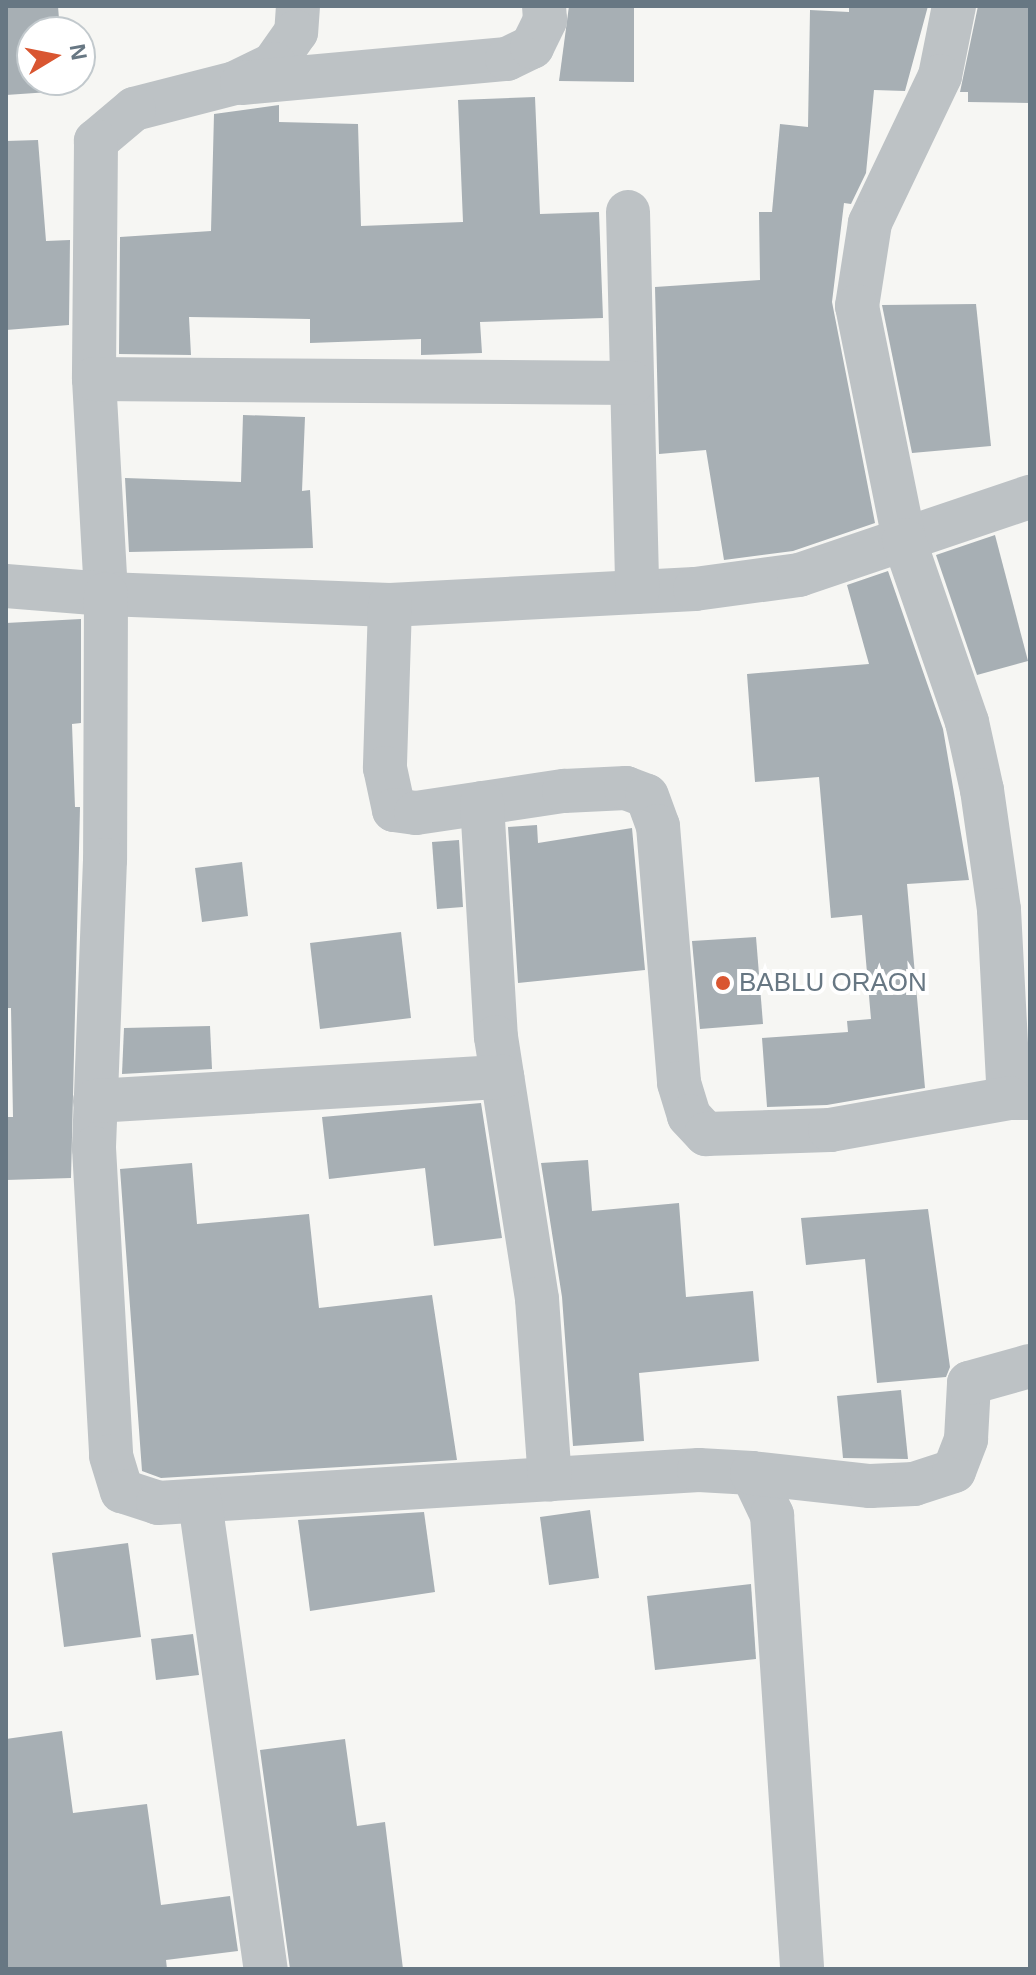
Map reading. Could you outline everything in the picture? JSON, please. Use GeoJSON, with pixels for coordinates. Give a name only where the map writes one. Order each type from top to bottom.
{"type":"FeatureCollection","features":[{"type":"Feature","properties":{"kind":"street"},"geometry":{"type":"LineString","coordinates":[[235,83],[274,64],[296,32],[298,6]]}},
{"type":"Feature","properties":{"kind":"street"},"geometry":{"type":"LineString","coordinates":[[544,6],[545,20],[532,47],[507,59],[235,83],[134,109],[96,141],[94,379],[106,594],[95,1101],[111,1456],[122,1491],[158,1503],[200,1502],[699,1470],[870,1486],[914,1484],[954,1471],[966,1439],[969,1383],[1030,1366]]}},
{"type":"Feature","properties":{"kind":"street"},"geometry":{"type":"LineString","coordinates":[[390,605],[385,768],[394,810],[626,788],[647,796],[658,826],[679,1083],[689,1116],[706,1134],[830,1130],[1020,1098],[982,790],[967,722],[904,540],[857,306],[859,270],[870,223],[940,76],[954,6]]}},
{"type":"Feature","properties":{"kind":"street"},"geometry":{"type":"LineString","coordinates":[[628,212],[637,592]]}},
{"type":"Feature","properties":{"kind":"street"},"geometry":{"type":"LineString","coordinates":[[94,379],[632,383]]}},
{"type":"Feature","properties":{"kind":"street"},"geometry":{"type":"LineString","coordinates":[[6,586],[106,594],[390,605],[637,592],[799,575],[1030,497]]}},
{"type":"Feature","properties":{"kind":"street"},"geometry":{"type":"LineString","coordinates":[[482,803],[502,1077],[537,1299],[550,1480]]}},
{"type":"Feature","properties":{"kind":"street"},"geometry":{"type":"LineString","coordinates":[[95,1101],[502,1077]]}},
{"type":"Feature","properties":{"kind":"street"},"geometry":{"type":"LineString","coordinates":[[752,1473],[772,1515],[802,1969]]}},
{"type":"Feature","properties":{"kind":"street"},"geometry":{"type":"LineString","coordinates":[[200,1502],[266,1969]]}},
{"type":"Feature","properties":{"kind":"building"},"geometry":{"type":"Polygon","coordinates":[[[6,6],[58,6],[59,16],[16,16],[16,94],[6,95],[6,6]]]}},
{"type":"Feature","properties":{"kind":"building"},"geometry":{"type":"Polygon","coordinates":[[[569,6],[634,6],[634,82],[559,81],[569,6]]]}},
{"type":"Feature","properties":{"kind":"building"},"geometry":{"type":"Polygon","coordinates":[[[849,6],[928,6],[905,91],[874,90],[866,173],[851,204],[844,203],[832,302],[875,523],[793,551],[724,560],[706,450],[659,454],[655,287],[760,280],[759,212],[772,212],[780,124],[808,127],[810,10],[849,12],[849,6]]]}},
{"type":"Feature","properties":{"kind":"building"},"geometry":{"type":"Polygon","coordinates":[[[978,6],[1030,6],[1030,103],[968,102],[968,92],[960,92],[978,6]]]}},
{"type":"Feature","properties":{"kind":"building"},"geometry":{"type":"Polygon","coordinates":[[[535,97],[540,214],[599,212],[603,318],[480,322],[482,353],[421,355],[421,339],[310,343],[310,319],[189,317],[191,355],[119,354],[120,237],[211,231],[214,114],[279,105],[279,122],[358,124],[361,226],[463,222],[458,100],[535,97]]]}},
{"type":"Feature","properties":{"kind":"building"},"geometry":{"type":"Polygon","coordinates":[[[38,140],[46,241],[70,240],[69,325],[6,330],[6,141],[38,140]]]}},
{"type":"Feature","properties":{"kind":"building"},"geometry":{"type":"Polygon","coordinates":[[[976,304],[991,446],[912,453],[882,305],[976,304]]]}},
{"type":"Feature","properties":{"kind":"building"},"geometry":{"type":"Polygon","coordinates":[[[243,415],[305,417],[302,491],[310,490],[313,548],[129,552],[125,478],[241,482],[243,415]]]}},
{"type":"Feature","properties":{"kind":"building"},"geometry":{"type":"Polygon","coordinates":[[[995,535],[1028,661],[977,675],[936,555],[995,535]]]}},
{"type":"Feature","properties":{"kind":"building"},"geometry":{"type":"Polygon","coordinates":[[[888,571],[943,729],[969,880],[907,884],[925,1088],[827,1105],[767,1107],[762,1038],[848,1032],[847,1021],[871,1019],[862,915],[831,918],[819,777],[755,782],[747,674],[869,664],[847,585],[888,571]]]}},
{"type":"Feature","properties":{"kind":"building"},"geometry":{"type":"Polygon","coordinates":[[[81,619],[81,723],[72,724],[75,807],[80,807],[71,1178],[6,1180],[6,1117],[13,1117],[11,1008],[6,1008],[6,623],[81,619]]]}},
{"type":"Feature","properties":{"kind":"building"},"geometry":{"type":"Polygon","coordinates":[[[537,825],[538,843],[632,828],[645,970],[518,983],[508,827],[537,825]]]}},
{"type":"Feature","properties":{"kind":"building"},"geometry":{"type":"Polygon","coordinates":[[[459,840],[463,907],[437,909],[432,842],[459,840]]]}},
{"type":"Feature","properties":{"kind":"building"},"geometry":{"type":"Polygon","coordinates":[[[242,862],[248,916],[202,922],[195,868],[242,862]]]}},
{"type":"Feature","properties":{"kind":"building"},"geometry":{"type":"Polygon","coordinates":[[[401,932],[411,1018],[320,1029],[310,943],[401,932]]]}},
{"type":"Feature","properties":{"kind":"building","name":"BABLU ORAON"},"geometry":{"type":"Polygon","coordinates":[[[756,937],[763,1024],[700,1029],[692,941],[756,937]]]}},
{"type":"Feature","properties":{"kind":"building"},"geometry":{"type":"Polygon","coordinates":[[[210,1026],[212,1069],[122,1074],[124,1028],[210,1026]]]}},
{"type":"Feature","properties":{"kind":"building"},"geometry":{"type":"Polygon","coordinates":[[[481,1103],[502,1238],[434,1246],[425,1168],[329,1179],[322,1117],[481,1103]]]}},
{"type":"Feature","properties":{"kind":"building"},"geometry":{"type":"Polygon","coordinates":[[[588,1160],[592,1211],[679,1203],[686,1297],[753,1291],[759,1361],[639,1373],[644,1441],[573,1446],[562,1297],[541,1163],[588,1160]]]}},
{"type":"Feature","properties":{"kind":"building"},"geometry":{"type":"Polygon","coordinates":[[[192,1163],[197,1224],[309,1214],[319,1308],[432,1295],[457,1460],[161,1478],[142,1471],[120,1169],[192,1163]]]}},
{"type":"Feature","properties":{"kind":"building"},"geometry":{"type":"Polygon","coordinates":[[[928,1209],[950,1367],[946,1377],[877,1383],[865,1259],[806,1265],[801,1218],[928,1209]]]}},
{"type":"Feature","properties":{"kind":"building"},"geometry":{"type":"Polygon","coordinates":[[[901,1390],[908,1459],[843,1458],[837,1396],[901,1390]]]}},
{"type":"Feature","properties":{"kind":"building"},"geometry":{"type":"Polygon","coordinates":[[[590,1510],[599,1578],[549,1585],[540,1517],[590,1510]]]}},
{"type":"Feature","properties":{"kind":"building"},"geometry":{"type":"Polygon","coordinates":[[[424,1512],[435,1592],[310,1611],[298,1520],[424,1512]]]}},
{"type":"Feature","properties":{"kind":"building"},"geometry":{"type":"Polygon","coordinates":[[[128,1543],[141,1637],[64,1647],[52,1553],[128,1543]]]}},
{"type":"Feature","properties":{"kind":"building"},"geometry":{"type":"Polygon","coordinates":[[[751,1584],[756,1659],[655,1670],[647,1596],[751,1584]]]}},
{"type":"Feature","properties":{"kind":"building"},"geometry":{"type":"Polygon","coordinates":[[[193,1634],[199,1675],[156,1680],[151,1639],[193,1634]]]}},
{"type":"Feature","properties":{"kind":"building"},"geometry":{"type":"Polygon","coordinates":[[[62,1731],[73,1813],[147,1804],[161,1905],[230,1896],[238,1951],[166,1960],[167,1969],[6,1969],[6,1739],[62,1731]]]}},
{"type":"Feature","properties":{"kind":"building"},"geometry":{"type":"Polygon","coordinates":[[[345,1739],[357,1826],[385,1822],[403,1969],[290,1969],[260,1750],[345,1739]]]}},
{"type":"Feature","properties":{"kind":"place","name":"BABLU ORAON"},"geometry":{"type":"Point","coordinates":[723,983]}}]}
